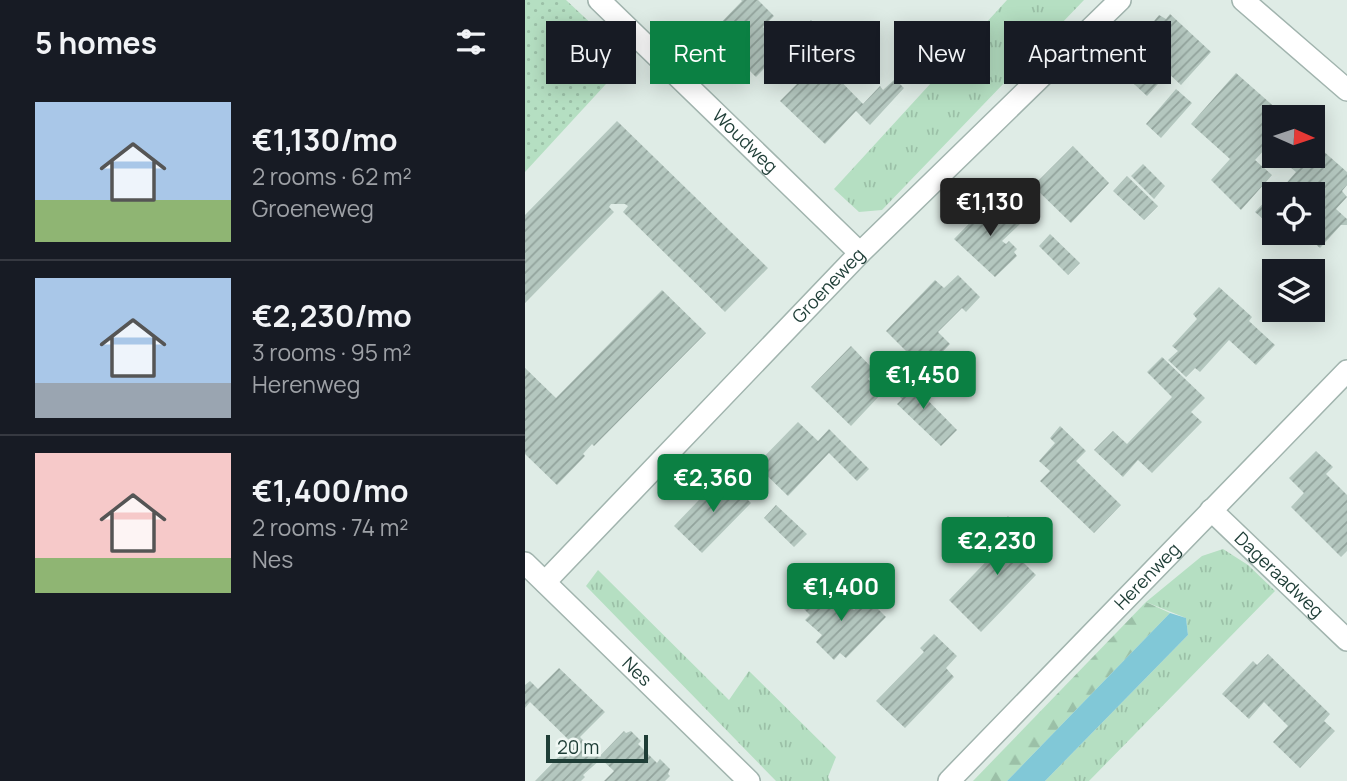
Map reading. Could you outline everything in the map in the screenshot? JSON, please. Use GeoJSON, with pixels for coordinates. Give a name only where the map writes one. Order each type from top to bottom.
{"type":"FeatureCollection","features":[{"type":"Feature","properties":{"kind":"street","name":"Woudweg"},"geometry":{"type":"LineString","coordinates":[[599,0],[860,253]]}},
{"type":"Feature","properties":{"kind":"street","name":"Groeneweg"},"geometry":{"type":"LineString","coordinates":[[545,582],[860,253],[1120,0]]}},
{"type":"Feature","properties":{"kind":"street"},"geometry":{"type":"LineString","coordinates":[[1243,0],[1347,90]]}},
{"type":"Feature","properties":{"kind":"street","name":"Herenweg"},"geometry":{"type":"LineString","coordinates":[[949,781],[1347,371]]}},
{"type":"Feature","properties":{"kind":"street","name":"Dageraadweg"},"geometry":{"type":"LineString","coordinates":[[1211,510],[1347,640]]}},
{"type":"Feature","properties":{"kind":"street","name":"Nes"},"geometry":{"type":"LineString","coordinates":[[525,563],[749,781]]}},
{"type":"Feature","properties":{"kind":"green space"},"geometry":{"type":"Polygon","coordinates":[[[525,0],[566,0],[588,21],[546,21],[546,84],[606,84],[525,172],[525,0]]]}},
{"type":"Feature","properties":{"kind":"green space"},"geometry":{"type":"Polygon","coordinates":[[[1007,0],[1084,0],[1064,21],[1004,21],[1004,83],[882,210],[859,212],[834,189],[930,84],[990,84],[990,21],[988,21],[1007,0]]]}},
{"type":"Feature","properties":{"kind":"green space"},"geometry":{"type":"Polygon","coordinates":[[[1223,549],[1248,565],[1275,591],[1089,781],[1045,781],[1188,635],[1186,618],[1146,602],[1202,556],[1223,549]]]}},
{"type":"Feature","properties":{"kind":"green space"},"geometry":{"type":"Polygon","coordinates":[[[598,570],[729,700],[749,671],[836,757],[828,777],[830,781],[776,781],[586,586],[598,570]]]}},
{"type":"Feature","properties":{"kind":"green space"},"geometry":{"type":"Polygon","coordinates":[[[1146,602],[1170,613],[1007,781],[973,781],[1146,602]]]}},
{"type":"Feature","properties":{"kind":"water"},"geometry":{"type":"Polygon","coordinates":[[[1170,613],[1186,618],[1188,635],[1045,781],[1007,781],[1170,613]]]}},
{"type":"Feature","properties":{"kind":"building"},"geometry":{"type":"Polygon","coordinates":[[[758,0],[774,16],[769,21],[764,21],[764,69],[756,77],[750,71],[750,21],[723,21],[742,1],[758,0]]]}},
{"type":"Feature","properties":{"kind":"building"},"geometry":{"type":"Polygon","coordinates":[[[1170,14],[1211,52],[1181,85],[1171,76],[1171,21],[1154,21],[1159,15],[1166,19],[1170,14]]]}},
{"type":"Feature","properties":{"kind":"building"},"geometry":{"type":"Polygon","coordinates":[[[1236,73],[1272,105],[1262,105],[1262,152],[1255,160],[1272,175],[1266,182],[1262,182],[1262,186],[1241,210],[1211,180],[1230,159],[1191,124],[1236,73]]]}},
{"type":"Feature","properties":{"kind":"building"},"geometry":{"type":"Polygon","coordinates":[[[894,80],[894,84],[900,84],[904,88],[870,125],[856,111],[825,144],[780,101],[797,84],[843,84],[863,104],[880,86],[883,90],[894,80]]]}},
{"type":"Feature","properties":{"kind":"building"},"geometry":{"type":"Polygon","coordinates":[[[1134,84],[1158,84],[1147,96],[1134,84]]]}},
{"type":"Feature","properties":{"kind":"building"},"geometry":{"type":"Polygon","coordinates":[[[1176,89],[1192,103],[1161,138],[1146,124],[1176,89]]]}},
{"type":"Feature","properties":{"kind":"building"},"geometry":{"type":"Polygon","coordinates":[[[617,121],[768,268],[725,312],[623,212],[628,206],[625,204],[611,204],[609,207],[614,212],[525,303],[525,215],[617,121]]]}},
{"type":"Feature","properties":{"kind":"building"},"geometry":{"type":"Polygon","coordinates":[[[1073,146],[1109,183],[1071,223],[1033,186],[1073,146]]]}},
{"type":"Feature","properties":{"kind":"building"},"geometry":{"type":"Polygon","coordinates":[[[1325,153],[1347,172],[1347,185],[1342,191],[1347,197],[1336,209],[1347,219],[1347,225],[1341,225],[1325,243],[1325,182],[1287,182],[1296,172],[1291,168],[1325,168],[1325,153]]]}},
{"type":"Feature","properties":{"kind":"building"},"geometry":{"type":"Polygon","coordinates":[[[1143,164],[1165,186],[1154,199],[1131,176],[1143,164]]]}},
{"type":"Feature","properties":{"kind":"building"},"geometry":{"type":"Polygon","coordinates":[[[1127,176],[1158,206],[1144,220],[1113,191],[1127,176]]]}},
{"type":"Feature","properties":{"kind":"building"},"geometry":{"type":"Polygon","coordinates":[[[994,198],[1020,224],[1002,241],[1006,244],[1009,241],[1017,249],[1014,252],[1017,256],[995,277],[954,239],[994,198]]]}},
{"type":"Feature","properties":{"kind":"building"},"geometry":{"type":"Polygon","coordinates":[[[1262,205],[1262,218],[1255,212],[1262,205]]]}},
{"type":"Feature","properties":{"kind":"building"},"geometry":{"type":"Polygon","coordinates":[[[1050,234],[1080,263],[1068,275],[1039,246],[1050,234]]]}},
{"type":"Feature","properties":{"kind":"building"},"geometry":{"type":"Polygon","coordinates":[[[958,275],[980,297],[966,312],[962,308],[938,332],[950,344],[927,368],[886,331],[935,280],[944,288],[958,275]]]}},
{"type":"Feature","properties":{"kind":"building"},"geometry":{"type":"Polygon","coordinates":[[[1219,287],[1252,317],[1249,321],[1275,345],[1256,365],[1229,340],[1200,372],[1195,368],[1186,377],[1168,360],[1178,351],[1172,346],[1197,319],[1193,314],[1219,287]]]}},
{"type":"Feature","properties":{"kind":"building"},"geometry":{"type":"Polygon","coordinates":[[[662,290],[706,333],[594,446],[592,444],[583,454],[585,456],[557,485],[525,454],[525,368],[556,398],[662,290]]]}},
{"type":"Feature","properties":{"kind":"building"},"geometry":{"type":"Polygon","coordinates":[[[851,346],[875,371],[868,379],[882,393],[851,426],[811,387],[851,346]]]}},
{"type":"Feature","properties":{"kind":"building"},"geometry":{"type":"Polygon","coordinates":[[[1162,357],[1205,398],[1191,412],[1202,422],[1152,473],[1138,460],[1123,477],[1094,450],[1113,431],[1127,444],[1172,397],[1147,372],[1162,357]]]}},
{"type":"Feature","properties":{"kind":"building"},"geometry":{"type":"Polygon","coordinates":[[[902,374],[957,430],[941,446],[897,404],[902,399],[890,387],[902,374]]]}},
{"type":"Feature","properties":{"kind":"building"},"geometry":{"type":"Polygon","coordinates":[[[798,422],[818,441],[829,429],[869,469],[857,481],[829,453],[788,496],[756,465],[798,422]]]}},
{"type":"Feature","properties":{"kind":"building"},"geometry":{"type":"Polygon","coordinates":[[[1060,426],[1086,451],[1076,461],[1121,505],[1094,533],[1040,481],[1050,471],[1039,461],[1055,443],[1050,438],[1060,426]]]}},
{"type":"Feature","properties":{"kind":"building"},"geometry":{"type":"Polygon","coordinates":[[[1316,451],[1333,467],[1326,474],[1347,495],[1347,551],[1341,557],[1291,507],[1304,493],[1289,478],[1316,451]]]}},
{"type":"Feature","properties":{"kind":"building"},"geometry":{"type":"Polygon","coordinates":[[[723,475],[751,503],[702,553],[674,526],[723,475]]]}},
{"type":"Feature","properties":{"kind":"building"},"geometry":{"type":"Polygon","coordinates":[[[776,505],[807,534],[794,547],[764,518],[776,505]]]}},
{"type":"Feature","properties":{"kind":"building"},"geometry":{"type":"Polygon","coordinates":[[[1008,516],[1039,547],[1024,563],[1036,575],[981,632],[949,600],[1002,545],[991,534],[1008,516]]]}},
{"type":"Feature","properties":{"kind":"building"},"geometry":{"type":"Polygon","coordinates":[[[833,590],[854,610],[867,598],[886,617],[846,658],[840,653],[834,660],[816,642],[822,635],[805,620],[810,615],[802,607],[817,591],[826,599],[833,590]]]}},
{"type":"Feature","properties":{"kind":"building"},"geometry":{"type":"Polygon","coordinates":[[[934,634],[957,656],[946,668],[954,677],[905,728],[876,701],[924,652],[920,648],[934,634]]]}},
{"type":"Feature","properties":{"kind":"building"},"geometry":{"type":"Polygon","coordinates":[[[1268,654],[1330,714],[1324,721],[1335,731],[1300,768],[1273,742],[1288,726],[1264,702],[1249,719],[1222,694],[1253,661],[1257,665],[1268,654]]]}},
{"type":"Feature","properties":{"kind":"building"},"geometry":{"type":"Polygon","coordinates":[[[559,668],[605,712],[580,737],[599,757],[624,731],[631,731],[641,741],[638,744],[657,763],[660,759],[670,769],[670,776],[665,781],[604,781],[614,771],[601,759],[583,775],[585,777],[581,781],[535,781],[572,743],[530,702],[525,708],[525,685],[530,681],[538,689],[559,668]]]}}]}
